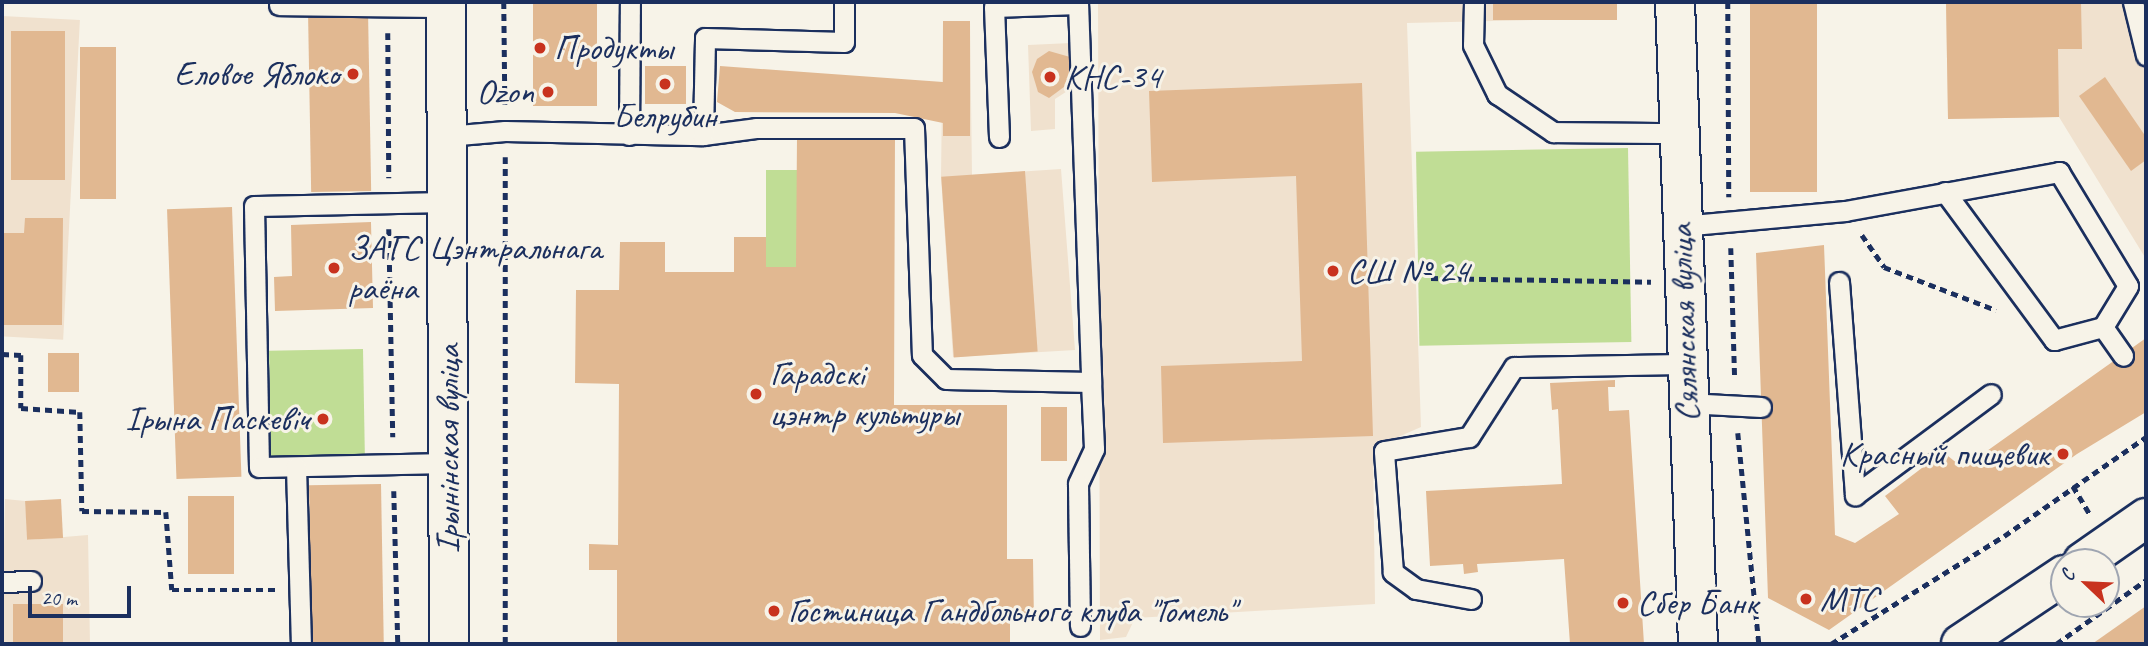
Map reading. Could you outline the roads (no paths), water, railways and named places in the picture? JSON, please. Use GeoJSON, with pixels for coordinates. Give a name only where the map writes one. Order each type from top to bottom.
{"type":"FeatureCollection","features":[{"type":"Feature","properties":{"kind":"street","name":"Сялянская вуліца"},"geometry":{"type":"LineString","coordinates":[[1675,2],[1685,364],[1698,644]]}},
{"type":"Feature","properties":{"kind":"street","name":"Ірынінская вуліца"},"geometry":{"type":"LineString","coordinates":[[446,5],[449,644]]}},
{"type":"Feature","properties":{"kind":"street"},"geometry":{"type":"LineString","coordinates":[[2103,548],[2146,518]]}},
{"type":"Feature","properties":{"kind":"street"},"geometry":{"type":"LineString","coordinates":[[1961,644],[2050,584]]}},
{"type":"Feature","properties":{"kind":"lane"},"geometry":{"type":"LineString","coordinates":[[629,135],[630,2]]}},
{"type":"Feature","properties":{"kind":"lane"},"geometry":{"type":"LineString","coordinates":[[703,135],[705,38],[844,42],[844,2]]}},
{"type":"Feature","properties":{"kind":"lane"},"geometry":{"type":"LineString","coordinates":[[1474,2],[1473,45],[1497,94],[1553,132],[1678,133]]}},
{"type":"Feature","properties":{"kind":"lane"},"geometry":{"type":"LineString","coordinates":[[2133,2],[2146,55]]}},
{"type":"Feature","properties":{"kind":"lane"},"geometry":{"type":"LineString","coordinates":[[999,138],[994,7],[1078,3],[1094,449],[1078,484],[1080,626]]}},
{"type":"Feature","properties":{"kind":"lane"},"geometry":{"type":"LineString","coordinates":[[279,5],[446,5]]}},
{"type":"Feature","properties":{"kind":"lane"},"geometry":{"type":"LineString","coordinates":[[447,136],[505,131],[703,135],[755,128],[914,128],[922,355],[946,379],[1091,382]]}},
{"type":"Feature","properties":{"kind":"lane"},"geometry":{"type":"LineString","coordinates":[[1681,226],[1845,211],[1945,192],[2059,172],[2128,286],[2103,327],[2054,340],[1945,192]]}},
{"type":"Feature","properties":{"kind":"lane"},"geometry":{"type":"LineString","coordinates":[[447,202],[254,206],[259,467],[449,463]]}},
{"type":"Feature","properties":{"kind":"lane"},"geometry":{"type":"LineString","coordinates":[[1839,282],[1839,411],[1855,495],[1991,394]]}},
{"type":"Feature","properties":{"kind":"lane"},"geometry":{"type":"LineString","coordinates":[[2103,327],[2123,356]]}},
{"type":"Feature","properties":{"kind":"lane"},"geometry":{"type":"LineString","coordinates":[[1471,599],[1416,589],[1393,572],[1384,451],[1469,437],[1514,367],[1685,364]]}},
{"type":"Feature","properties":{"kind":"lane"},"geometry":{"type":"LineString","coordinates":[[1687,403],[1761,407]]}},
{"type":"Feature","properties":{"kind":"lane"},"geometry":{"type":"LineString","coordinates":[[296,467],[301,644]]}},
{"type":"Feature","properties":{"kind":"lane"},"geometry":{"type":"LineString","coordinates":[[2,582],[32,582]]}},
{"type":"Feature","properties":{"kind":"place","name":"Продукты"},"geometry":{"type":"Point","coordinates":[540,48]}},
{"type":"Feature","properties":{"kind":"place","name":"Еловое Яблоко"},"geometry":{"type":"Point","coordinates":[353,74]}},
{"type":"Feature","properties":{"kind":"place","name":"КНС-34"},"geometry":{"type":"Point","coordinates":[1050,77]}},
{"type":"Feature","properties":{"kind":"place","name":"Белрубин"},"geometry":{"type":"Point","coordinates":[665,84]}},
{"type":"Feature","properties":{"kind":"place","name":"Ozon"},"geometry":{"type":"Point","coordinates":[548,92]}},
{"type":"Feature","properties":{"kind":"place","name":"ЗАГС Цэнтральнага раёна"},"geometry":{"type":"Point","coordinates":[334,268]}},
{"type":"Feature","properties":{"kind":"place","name":"СШ № 24"},"geometry":{"type":"Point","coordinates":[1333,271]}},
{"type":"Feature","properties":{"kind":"place","name":"Гарадскі цэнтр культуры"},"geometry":{"type":"Point","coordinates":[756,394]}},
{"type":"Feature","properties":{"kind":"place","name":"Ірына Паскевіч"},"geometry":{"type":"Point","coordinates":[323,419]}},
{"type":"Feature","properties":{"kind":"place","name":"Красный пищевик"},"geometry":{"type":"Point","coordinates":[2063,454]}},
{"type":"Feature","properties":{"kind":"place","name":"МТС"},"geometry":{"type":"Point","coordinates":[1806,599]}},
{"type":"Feature","properties":{"kind":"place","name":"Сбер Банк"},"geometry":{"type":"Point","coordinates":[1623,603]}},
{"type":"Feature","properties":{"kind":"place","name":"Гостиница Гандбольного клуба \"Гомель\""},"geometry":{"type":"Point","coordinates":[774,611]}}]}
